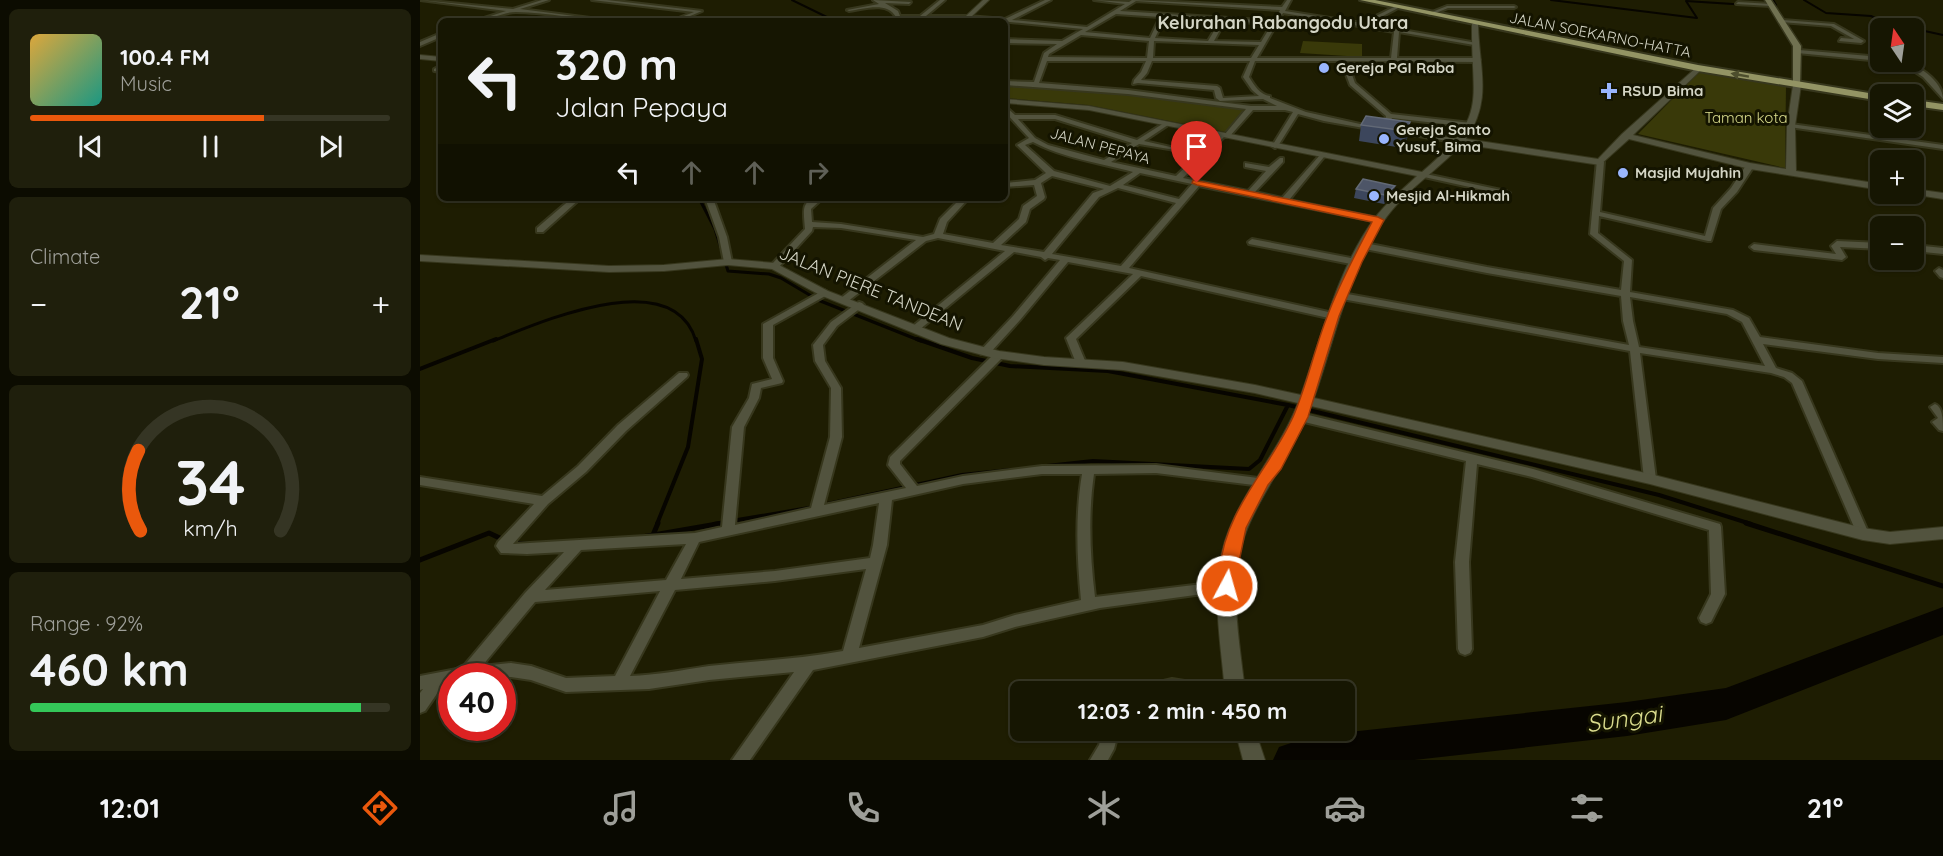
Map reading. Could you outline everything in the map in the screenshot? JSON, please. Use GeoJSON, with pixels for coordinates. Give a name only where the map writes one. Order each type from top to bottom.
{"type":"FeatureCollection","features":[{"type":"Feature","properties":{"kind":"highway","name":"JALAN SOEKARNO-HATTA"},"geometry":{"type":"LineString","coordinates":[[1364,0],[1698,68],[1870,96]]}},
{"type":"Feature","properties":{"kind":"highway"},"geometry":{"type":"LineString","coordinates":[[1924,104],[1943,107]]}},
{"type":"Feature","properties":{"kind":"main road"},"geometry":{"type":"LineString","coordinates":[[1769,2],[1783,21],[1799,52],[1797,85]]}},
{"type":"Feature","properties":{"kind":"street"},"geometry":{"type":"LineString","coordinates":[[421,0],[584,18]]}},
{"type":"Feature","properties":{"kind":"street"},"geometry":{"type":"LineString","coordinates":[[487,18],[547,0]]}},
{"type":"Feature","properties":{"kind":"street"},"geometry":{"type":"LineString","coordinates":[[594,0],[700,11],[681,18]]}},
{"type":"Feature","properties":{"kind":"street"},"geometry":{"type":"LineString","coordinates":[[657,6],[676,0]]}},
{"type":"Feature","properties":{"kind":"street"},"geometry":{"type":"LineString","coordinates":[[922,16],[943,0]]}},
{"type":"Feature","properties":{"kind":"street"},"geometry":{"type":"LineString","coordinates":[[970,18],[986,0]]}},
{"type":"Feature","properties":{"kind":"street"},"geometry":{"type":"LineString","coordinates":[[1008,20],[1049,0]]}},
{"type":"Feature","properties":{"kind":"street"},"geometry":{"type":"LineString","coordinates":[[1096,0],[1197,2],[1284,10],[1474,43]]}},
{"type":"Feature","properties":{"kind":"street"},"geometry":{"type":"LineString","coordinates":[[1289,0],[1254,58],[1246,77],[1253,88],[1285,108],[1327,120],[1600,162]]}},
{"type":"Feature","properties":{"kind":"street"},"geometry":{"type":"LineString","coordinates":[[1380,4],[1389,0]]}},
{"type":"Feature","properties":{"kind":"street"},"geometry":{"type":"LineString","coordinates":[[1036,84],[1047,53],[1133,1]]}},
{"type":"Feature","properties":{"kind":"street"},"geometry":{"type":"LineString","coordinates":[[420,8],[441,2]]}},
{"type":"Feature","properties":{"kind":"street"},"geometry":{"type":"LineString","coordinates":[[1185,17],[1197,2]]}},
{"type":"Feature","properties":{"kind":"street"},"geometry":{"type":"LineString","coordinates":[[1738,3],[1769,2]]}},
{"type":"Feature","properties":{"kind":"street"},"geometry":{"type":"LineString","coordinates":[[879,3],[896,12],[896,18]]}},
{"type":"Feature","properties":{"kind":"street"},"geometry":{"type":"LineString","coordinates":[[849,10],[879,3],[909,3]]}},
{"type":"Feature","properties":{"kind":"street"},"geometry":{"type":"LineString","coordinates":[[1363,25],[1396,7]]}},
{"type":"Feature","properties":{"kind":"street"},"geometry":{"type":"LineString","coordinates":[[1429,14],[1447,7],[1514,7]]}},
{"type":"Feature","properties":{"kind":"street"},"geometry":{"type":"LineString","coordinates":[[1115,12],[1276,23]]}},
{"type":"Feature","properties":{"kind":"street"},"geometry":{"type":"LineString","coordinates":[[905,18],[922,16],[953,18]]}},
{"type":"Feature","properties":{"kind":"street"},"geometry":{"type":"LineString","coordinates":[[1128,92],[1144,73],[1150,58],[1152,40],[1163,16]]}},
{"type":"Feature","properties":{"kind":"street"},"geometry":{"type":"LineString","coordinates":[[1008,20],[1087,28]]}},
{"type":"Feature","properties":{"kind":"street"},"geometry":{"type":"LineString","coordinates":[[1210,43],[1223,20]]}},
{"type":"Feature","properties":{"kind":"street"},"geometry":{"type":"LineString","coordinates":[[1783,21],[1832,25],[1861,41],[1841,40]]}},
{"type":"Feature","properties":{"kind":"street"},"geometry":{"type":"LineString","coordinates":[[1234,681],[1227,586],[1229,561],[1238,528],[1262,482],[1273,469],[1303,408],[1333,316],[1356,262],[1378,220],[1401,194],[1459,141],[1471,125],[1477,111],[1479,77],[1474,24]]}},
{"type":"Feature","properties":{"kind":"street"},"geometry":{"type":"LineString","coordinates":[[1394,59],[1397,31]]}},
{"type":"Feature","properties":{"kind":"street"},"geometry":{"type":"LineString","coordinates":[[1079,33],[1152,40],[1263,44]]}},
{"type":"Feature","properties":{"kind":"street"},"geometry":{"type":"LineString","coordinates":[[420,44],[438,37]]}},
{"type":"Feature","properties":{"kind":"street"},"geometry":{"type":"LineString","coordinates":[[1008,41],[1062,43]]}},
{"type":"Feature","properties":{"kind":"street"},"geometry":{"type":"LineString","coordinates":[[1799,52],[1870,58]]}},
{"type":"Feature","properties":{"kind":"street"},"geometry":{"type":"LineString","coordinates":[[420,57],[438,59]]}},
{"type":"Feature","properties":{"kind":"street"},"geometry":{"type":"LineString","coordinates":[[1046,59],[1477,60]]}},
{"type":"Feature","properties":{"kind":"street"},"geometry":{"type":"LineString","coordinates":[[1343,59],[1352,84],[1389,116],[1471,125]]}},
{"type":"Feature","properties":{"kind":"street"},"geometry":{"type":"LineString","coordinates":[[1650,479],[1635,349],[1628,321],[1625,294],[1628,260],[1594,234],[1600,162],[1698,68]]}},
{"type":"Feature","properties":{"kind":"street"},"geometry":{"type":"LineString","coordinates":[[1919,72],[1933,83],[1943,97]]}},
{"type":"Feature","properties":{"kind":"street"},"geometry":{"type":"LineString","coordinates":[[1136,81],[1217,88],[1219,98],[1222,100],[1268,98]]}},
{"type":"Feature","properties":{"kind":"street"},"geometry":{"type":"LineString","coordinates":[[1008,83],[1128,92],[1251,108],[1285,108]]}},
{"type":"Feature","properties":{"kind":"street"},"geometry":{"type":"LineString","coordinates":[[1791,173],[1791,126],[1797,85]]}},
{"type":"Feature","properties":{"kind":"street"},"geometry":{"type":"LineString","coordinates":[[1008,101],[1076,106],[1506,193]]}},
{"type":"Feature","properties":{"kind":"street"},"geometry":{"type":"LineString","coordinates":[[1177,179],[1251,108]]}},
{"type":"Feature","properties":{"kind":"street","name":"JALAN PEPAYA"},"geometry":{"type":"LineString","coordinates":[[1008,112],[1033,139],[1046,146],[1139,171],[1378,220]]}},
{"type":"Feature","properties":{"kind":"street"},"geometry":{"type":"LineString","coordinates":[[1275,146],[1296,112]]}},
{"type":"Feature","properties":{"kind":"street"},"geometry":{"type":"LineString","coordinates":[[1385,129],[1389,116]]}},
{"type":"Feature","properties":{"kind":"street"},"geometry":{"type":"LineString","coordinates":[[1012,117],[1055,117],[1137,142],[1173,149]]}},
{"type":"Feature","properties":{"kind":"street"},"geometry":{"type":"LineString","coordinates":[[1105,163],[1166,124]]}},
{"type":"Feature","properties":{"kind":"street"},"geometry":{"type":"LineString","coordinates":[[1791,126],[1943,147]]}},
{"type":"Feature","properties":{"kind":"street"},"geometry":{"type":"LineString","coordinates":[[1625,136],[1750,166],[1870,185]]}},
{"type":"Feature","properties":{"kind":"street"},"geometry":{"type":"LineString","coordinates":[[1033,139],[1020,145],[1051,173],[1181,202]]}},
{"type":"Feature","properties":{"kind":"street"},"geometry":{"type":"LineString","coordinates":[[1285,200],[1322,156]]}},
{"type":"Feature","properties":{"kind":"street"},"geometry":{"type":"LineString","coordinates":[[1250,193],[1280,160]]}},
{"type":"Feature","properties":{"kind":"street"},"geometry":{"type":"LineString","coordinates":[[1248,165],[1272,170]]}},
{"type":"Feature","properties":{"kind":"street"},"geometry":{"type":"LineString","coordinates":[[1596,213],[1708,239],[1717,208],[1734,190],[1750,166]]}},
{"type":"Feature","properties":{"kind":"street"},"geometry":{"type":"LineString","coordinates":[[1045,257],[1096,195],[1139,171]]}},
{"type":"Feature","properties":{"kind":"street"},"geometry":{"type":"LineString","coordinates":[[1008,185],[1037,182],[1051,173]]}},
{"type":"Feature","properties":{"kind":"street"},"geometry":{"type":"LineString","coordinates":[[995,246],[1023,220],[1026,208],[1041,197],[1037,182]]}},
{"type":"Feature","properties":{"kind":"street"},"geometry":{"type":"LineString","coordinates":[[1123,269],[1197,183]]}},
{"type":"Feature","properties":{"kind":"street"},"geometry":{"type":"LineString","coordinates":[[1924,193],[1943,196]]}},
{"type":"Feature","properties":{"kind":"street"},"geometry":{"type":"LineString","coordinates":[[540,230],[574,201]]}},
{"type":"Feature","properties":{"kind":"street"},"geometry":{"type":"LineString","coordinates":[[710,201],[723,237],[723,263]]}},
{"type":"Feature","properties":{"kind":"street"},"geometry":{"type":"LineString","coordinates":[[775,266],[809,229],[807,208],[815,201]]}},
{"type":"Feature","properties":{"kind":"street"},"geometry":{"type":"LineString","coordinates":[[938,236],[943,221],[962,201]]}},
{"type":"Feature","properties":{"kind":"street"},"geometry":{"type":"LineString","coordinates":[[809,224],[841,226],[923,239],[938,236],[995,246],[1045,257],[1123,269],[1333,316]]}},
{"type":"Feature","properties":{"kind":"street"},"geometry":{"type":"LineString","coordinates":[[816,513],[836,437],[836,388],[820,362],[818,345],[853,304],[923,239]]}},
{"type":"Feature","properties":{"kind":"street"},"geometry":{"type":"LineString","coordinates":[[1252,242],[1356,262]]}},
{"type":"Feature","properties":{"kind":"street"},"geometry":{"type":"LineString","coordinates":[[1754,247],[1842,257],[1835,246],[1837,244],[1870,246]]}},
{"type":"Feature","properties":{"kind":"street"},"geometry":{"type":"LineString","coordinates":[[1365,246],[1730,312],[1746,320],[1772,370]]}},
{"type":"Feature","properties":{"kind":"street"},"geometry":{"type":"LineString","coordinates":[[1924,249],[1943,251]]}},
{"type":"Feature","properties":{"kind":"street"},"geometry":{"type":"LineString","coordinates":[[916,328],[1011,250]]}},
{"type":"Feature","properties":{"kind":"street","name":"JALAN PIERE TANDEAN"},"geometry":{"type":"LineString","coordinates":[[420,258],[609,269],[723,263],[775,266],[824,293],[992,358],[1123,366],[1303,408],[1650,479],[1863,534],[1890,538],[1943,533]]}},
{"type":"Feature","properties":{"kind":"street"},"geometry":{"type":"LineString","coordinates":[[914,490],[894,465],[894,460],[992,358],[1020,313],[1066,259]]}},
{"type":"Feature","properties":{"kind":"street"},"geometry":{"type":"LineString","coordinates":[[1081,363],[1071,338],[1139,273]]}},
{"type":"Feature","properties":{"kind":"street"},"geometry":{"type":"LineString","coordinates":[[728,532],[738,427],[754,398],[756,386],[778,381],[768,358],[768,324],[824,293]]}},
{"type":"Feature","properties":{"kind":"street"},"geometry":{"type":"LineString","coordinates":[[1342,296],[1635,349],[1772,370],[1788,375],[1797,381],[1863,534]]}},
{"type":"Feature","properties":{"kind":"street"},"geometry":{"type":"LineString","coordinates":[[1758,340],[1878,356],[1943,360]]}},
{"type":"Feature","properties":{"kind":"street"},"geometry":{"type":"LineString","coordinates":[[683,375],[622,428],[582,469],[544,501],[503,546],[506,549],[527,549],[695,538],[963,480],[1042,470],[1156,469],[1262,482]]}},
{"type":"Feature","properties":{"kind":"street"},"geometry":{"type":"LineString","coordinates":[[1935,407],[1943,417]]}},
{"type":"Feature","properties":{"kind":"street"},"geometry":{"type":"LineString","coordinates":[[1303,408],[1715,527],[1718,594],[1706,618]]}},
{"type":"Feature","properties":{"kind":"street"},"geometry":{"type":"LineString","coordinates":[[1943,422],[1938,422],[1943,427]]}},
{"type":"Feature","properties":{"kind":"street"},"geometry":{"type":"LineString","coordinates":[[1465,649],[1462,562],[1472,458]]}},
{"type":"Feature","properties":{"kind":"street"},"geometry":{"type":"LineString","coordinates":[[1089,470],[1083,501],[1082,525],[1083,561],[1089,605]]}},
{"type":"Feature","properties":{"kind":"street"},"geometry":{"type":"LineString","coordinates":[[420,481],[544,501]]}},
{"type":"Feature","properties":{"kind":"street"},"geometry":{"type":"LineString","coordinates":[[849,656],[880,545],[886,497]]}},
{"type":"Feature","properties":{"kind":"street"},"geometry":{"type":"LineString","coordinates":[[619,683],[695,538]]}},
{"type":"Feature","properties":{"kind":"street"},"geometry":{"type":"LineString","coordinates":[[466,663],[577,546]]}},
{"type":"Feature","properties":{"kind":"street"},"geometry":{"type":"LineString","coordinates":[[530,597],[774,576],[875,563]]}},
{"type":"Feature","properties":{"kind":"street"},"geometry":{"type":"LineString","coordinates":[[516,671],[531,673],[566,685],[619,683],[808,664],[983,632],[1015,621],[1089,605],[1145,595],[1227,586]]}},
{"type":"Feature","properties":{"kind":"street"},"geometry":{"type":"LineString","coordinates":[[740,760],[808,664]]}},
{"type":"Feature","properties":{"kind":"street"},"geometry":{"type":"LineString","coordinates":[[420,683],[438,680]]}},
{"type":"Feature","properties":{"kind":"street"},"geometry":{"type":"LineString","coordinates":[[420,706],[438,690]]}},
{"type":"Feature","properties":{"kind":"street"},"geometry":{"type":"LineString","coordinates":[[1098,760],[1108,741]]}},
{"type":"Feature","properties":{"kind":"street"},"geometry":{"type":"LineString","coordinates":[[1248,741],[1254,760]]}},
{"type":"Feature","properties":{"kind":"green space"},"geometry":{"type":"Polygon","coordinates":[[[1303,41],[1362,44],[1362,57],[1300,53],[1303,41]]]}},
{"type":"Feature","properties":{"kind":"green space","name":"Taman kota"},"geometry":{"type":"Polygon","coordinates":[[[1700,71],[1786,85],[1785,168],[1638,134],[1700,71]]]}},
{"type":"Feature","properties":{"kind":"green space"},"geometry":{"type":"Polygon","coordinates":[[[1008,85],[1133,93],[1248,109],[1225,132],[1088,105],[1008,98],[1008,85]]]}},
{"type":"Feature","properties":{"kind":"building"},"geometry":{"type":"Polygon","coordinates":[[[1366,116],[1410,122],[1406,131],[1361,125],[1366,116]]]}},
{"type":"Feature","properties":{"kind":"building"},"geometry":{"type":"Polygon","coordinates":[[[1363,179],[1395,186],[1385,195],[1356,189],[1363,179]]]}},
{"type":"Feature","properties":{"kind":"waterway"},"geometry":{"type":"LineString","coordinates":[[792,0],[829,18]]}},
{"type":"Feature","properties":{"kind":"waterway"},"geometry":{"type":"LineString","coordinates":[[1551,0],[1697,18],[1686,1],[1764,6],[1764,4],[1776,5],[1773,0]]}},
{"type":"Feature","properties":{"kind":"waterway"},"geometry":{"type":"LineString","coordinates":[[1804,0],[1826,13],[1871,16],[1884,22],[1943,35]]}},
{"type":"Feature","properties":{"kind":"waterway"},"geometry":{"type":"LineString","coordinates":[[701,201],[715,229],[728,271],[769,274],[781,278],[818,300],[921,341]]}},
{"type":"Feature","properties":{"kind":"waterway"},"geometry":{"type":"LineString","coordinates":[[493,341],[572,312],[604,305],[634,302],[661,305],[683,318],[696,341]]}},
{"type":"Feature","properties":{"kind":"waterway"},"geometry":{"type":"LineString","coordinates":[[420,369],[496,339]]}},
{"type":"Feature","properties":{"kind":"waterway"},"geometry":{"type":"LineString","coordinates":[[657,524],[688,447],[702,359],[696,339]]}},
{"type":"Feature","properties":{"kind":"waterway"},"geometry":{"type":"LineString","coordinates":[[917,339],[972,358],[1010,366],[1108,371],[1288,405]]}},
{"type":"Feature","properties":{"kind":"waterway"},"geometry":{"type":"LineString","coordinates":[[1047,466],[1093,461],[1249,469],[1260,460],[1288,405]]}},
{"type":"Feature","properties":{"kind":"waterway"},"geometry":{"type":"LineString","coordinates":[[1288,405],[1659,495],[1751,524]]}},
{"type":"Feature","properties":{"kind":"waterway"},"geometry":{"type":"LineString","coordinates":[[714,524],[809,508],[962,475],[1010,470]]}},
{"type":"Feature","properties":{"kind":"waterway"},"geometry":{"type":"LineString","coordinates":[[653,535],[658,523]]}},
{"type":"Feature","properties":{"kind":"waterway"},"geometry":{"type":"LineString","coordinates":[[642,537],[723,523]]}},
{"type":"Feature","properties":{"kind":"waterway"},"geometry":{"type":"LineString","coordinates":[[1746,523],[1943,586]]}},
{"type":"Feature","properties":{"kind":"waterway"},"geometry":{"type":"LineString","coordinates":[[420,560],[489,533],[504,540]]}},
{"type":"Feature","properties":{"kind":"waterway"},"geometry":{"type":"LineString","coordinates":[[511,543],[527,544]]}},
{"type":"Feature","properties":{"kind":"waterway","name":"Sungai"},"geometry":{"type":"LineString","coordinates":[[1292,760],[1312,754],[1627,719],[1726,704],[1943,621]]}},
{"type":"Feature","properties":{"kind":"place","name":"Gereja PGI Raba"},"geometry":{"type":"Point","coordinates":[1324,68]}},
{"type":"Feature","properties":{"kind":"place","name":"RSUD Bima"},"geometry":{"type":"Point","coordinates":[1609,91]}},
{"type":"Feature","properties":{"kind":"place","name":"Gereja Santo Yusuf, Bima"},"geometry":{"type":"Point","coordinates":[1384,139]}},
{"type":"Feature","properties":{"kind":"place","name":"Masjid Mujahin"},"geometry":{"type":"Point","coordinates":[1623,173]}},
{"type":"Feature","properties":{"kind":"place","name":"Mesjid Al-Hikmah"},"geometry":{"type":"Point","coordinates":[1374,196]}},
{"type":"Feature","properties":{"kind":"district","name":"Kelurahan Rabangodu Utara"},"geometry":{"type":"Point","coordinates":[1283,23]}},
{"type":"Feature","properties":{"kind":"route"},"geometry":{"type":"LineString","coordinates":[[1197,183],[1378,220],[1356,262],[1333,316],[1300,417],[1238,528],[1229,561],[1227,586]]}}]}
